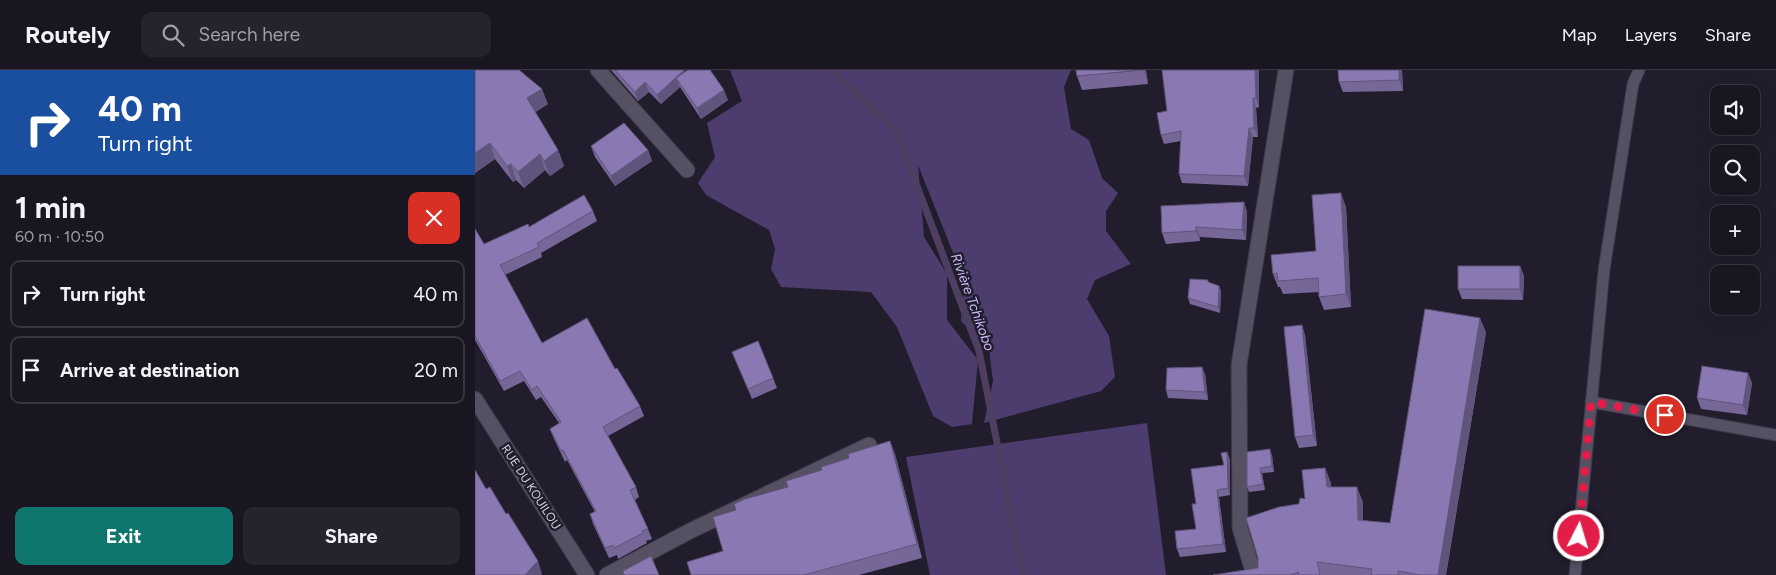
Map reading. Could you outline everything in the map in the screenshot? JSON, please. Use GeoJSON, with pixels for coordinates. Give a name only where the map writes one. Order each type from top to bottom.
{"type":"FeatureCollection","features":[{"type":"Feature","properties":{"kind":"street"},"geometry":{"type":"LineString","coordinates":[[598,70],[687,170]]}},
{"type":"Feature","properties":{"kind":"street"},"geometry":{"type":"LineString","coordinates":[[1254,575],[1241,528],[1239,365],[1286,70]]}},
{"type":"Feature","properties":{"kind":"street","name":"RUE DU KOUILOU"},"geometry":{"type":"LineString","coordinates":[[475,399],[587,575]]}},
{"type":"Feature","properties":{"kind":"street"},"geometry":{"type":"LineString","coordinates":[[607,575],[690,531],[869,445]]}},
{"type":"Feature","properties":{"kind":"lane"},"geometry":{"type":"LineString","coordinates":[[1575,575],[1604,270],[1633,84],[1639,70]]}},
{"type":"Feature","properties":{"kind":"lane"},"geometry":{"type":"LineString","coordinates":[[1591,402],[1776,435]]}},
{"type":"Feature","properties":{"kind":"shaded area"},"geometry":{"type":"Polygon","coordinates":[[[730,70],[1071,70],[1064,87],[1071,129],[1089,140],[1102,178],[1118,193],[1106,211],[1106,231],[1131,264],[1095,280],[1087,299],[1109,336],[1115,377],[1101,391],[984,423],[993,381],[989,350],[961,321],[964,280],[918,165],[924,237],[947,274],[947,320],[978,360],[972,424],[952,427],[933,416],[897,327],[871,292],[781,287],[771,269],[775,249],[769,230],[706,195],[698,183],[715,157],[707,123],[742,101],[730,70]]]}},
{"type":"Feature","properties":{"kind":"shaded area"},"geometry":{"type":"Polygon","coordinates":[[[1147,423],[1166,575],[930,575],[906,457],[1147,423]]]}},
{"type":"Feature","properties":{"kind":"building"},"geometry":{"type":"Polygon","coordinates":[[[475,70],[519,70],[542,89],[527,98],[558,150],[544,161],[540,154],[518,172],[511,164],[507,166],[490,143],[475,153],[475,70]]]}},
{"type":"Feature","properties":{"kind":"building"},"geometry":{"type":"Polygon","coordinates":[[[615,70],[684,70],[657,95],[645,82],[635,92],[615,70]]]}},
{"type":"Feature","properties":{"kind":"building"},"geometry":{"type":"Polygon","coordinates":[[[688,70],[710,70],[724,90],[697,108],[676,78],[688,70]]]}},
{"type":"Feature","properties":{"kind":"building"},"geometry":{"type":"Polygon","coordinates":[[[1076,70],[1142,70],[1077,76],[1076,70]]]}},
{"type":"Feature","properties":{"kind":"building"},"geometry":{"type":"Polygon","coordinates":[[[1162,70],[1255,70],[1256,98],[1253,98],[1254,128],[1249,128],[1244,176],[1179,174],[1181,131],[1161,135],[1157,113],[1167,111],[1162,70]]]}},
{"type":"Feature","properties":{"kind":"building"},"geometry":{"type":"Polygon","coordinates":[[[1338,70],[1399,70],[1399,80],[1339,82],[1338,70]]]}},
{"type":"Feature","properties":{"kind":"building"},"geometry":{"type":"Polygon","coordinates":[[[624,123],[648,150],[611,176],[591,146],[624,123]]]}},
{"type":"Feature","properties":{"kind":"building"},"geometry":{"type":"Polygon","coordinates":[[[1341,193],[1346,294],[1319,297],[1318,278],[1278,281],[1277,273],[1273,274],[1271,255],[1316,251],[1312,195],[1341,193]]]}},
{"type":"Feature","properties":{"kind":"building"},"geometry":{"type":"Polygon","coordinates":[[[584,195],[593,211],[537,243],[539,247],[500,265],[542,343],[587,318],[615,369],[617,368],[640,406],[603,427],[636,487],[630,490],[648,529],[614,548],[613,545],[605,548],[590,514],[596,511],[550,429],[561,422],[537,386],[532,390],[520,371],[500,381],[475,336],[475,229],[484,244],[528,224],[529,227],[584,195]]]}},
{"type":"Feature","properties":{"kind":"building"},"geometry":{"type":"Polygon","coordinates":[[[1244,202],[1242,230],[1196,227],[1196,231],[1162,233],[1161,206],[1244,202]]]}},
{"type":"Feature","properties":{"kind":"building"},"geometry":{"type":"Polygon","coordinates":[[[1458,266],[1520,266],[1520,289],[1458,289],[1458,266]]]}},
{"type":"Feature","properties":{"kind":"building"},"geometry":{"type":"Polygon","coordinates":[[[1190,279],[1208,280],[1208,282],[1219,286],[1218,307],[1188,298],[1190,279]]]}},
{"type":"Feature","properties":{"kind":"building"},"geometry":{"type":"Polygon","coordinates":[[[1425,309],[1480,318],[1438,575],[1421,575],[1398,571],[1398,575],[1371,575],[1372,569],[1317,562],[1320,575],[1298,575],[1299,572],[1289,575],[1213,575],[1258,568],[1258,558],[1246,518],[1279,507],[1299,504],[1300,498],[1305,499],[1302,470],[1325,468],[1327,487],[1357,487],[1358,520],[1390,523],[1425,309]]]}},
{"type":"Feature","properties":{"kind":"building"},"geometry":{"type":"Polygon","coordinates":[[[1302,325],[1313,435],[1295,437],[1284,327],[1302,325]]]}},
{"type":"Feature","properties":{"kind":"building"},"geometry":{"type":"Polygon","coordinates":[[[758,341],[773,378],[748,389],[732,352],[758,341]]]}},
{"type":"Feature","properties":{"kind":"building"},"geometry":{"type":"Polygon","coordinates":[[[1702,366],[1748,373],[1743,405],[1697,398],[1702,366]]]}},
{"type":"Feature","properties":{"kind":"building"},"geometry":{"type":"Polygon","coordinates":[[[1202,367],[1205,392],[1166,390],[1167,368],[1202,367]]]}},
{"type":"Feature","properties":{"kind":"building"},"geometry":{"type":"Polygon","coordinates":[[[890,441],[917,544],[804,575],[691,575],[687,562],[723,551],[713,517],[736,510],[734,504],[745,499],[788,487],[786,481],[822,470],[821,467],[849,458],[848,454],[890,441]]]}},
{"type":"Feature","properties":{"kind":"building"},"geometry":{"type":"Polygon","coordinates":[[[1270,449],[1272,466],[1260,468],[1263,484],[1247,487],[1247,452],[1270,449]]]}},
{"type":"Feature","properties":{"kind":"building"},"geometry":{"type":"Polygon","coordinates":[[[1227,452],[1228,488],[1217,490],[1223,544],[1177,549],[1175,531],[1196,529],[1192,504],[1196,504],[1191,469],[1224,465],[1221,453],[1227,452]]]}},
{"type":"Feature","properties":{"kind":"building"},"geometry":{"type":"Polygon","coordinates":[[[475,470],[486,489],[490,487],[506,514],[508,513],[538,561],[525,575],[475,575],[475,470]]]}},
{"type":"Feature","properties":{"kind":"building"},"geometry":{"type":"Polygon","coordinates":[[[651,556],[659,575],[624,575],[623,571],[651,556]]]}},
{"type":"Feature","properties":{"kind":"waterway","name":"Rivière Tchikobo"},"geometry":{"type":"LineString","coordinates":[[831,70],[896,130],[979,351],[1023,575]]}},
{"type":"Feature","properties":{"kind":"route"},"geometry":{"type":"LineString","coordinates":[[1579,536],[1591,402],[1665,415]]}}]}
